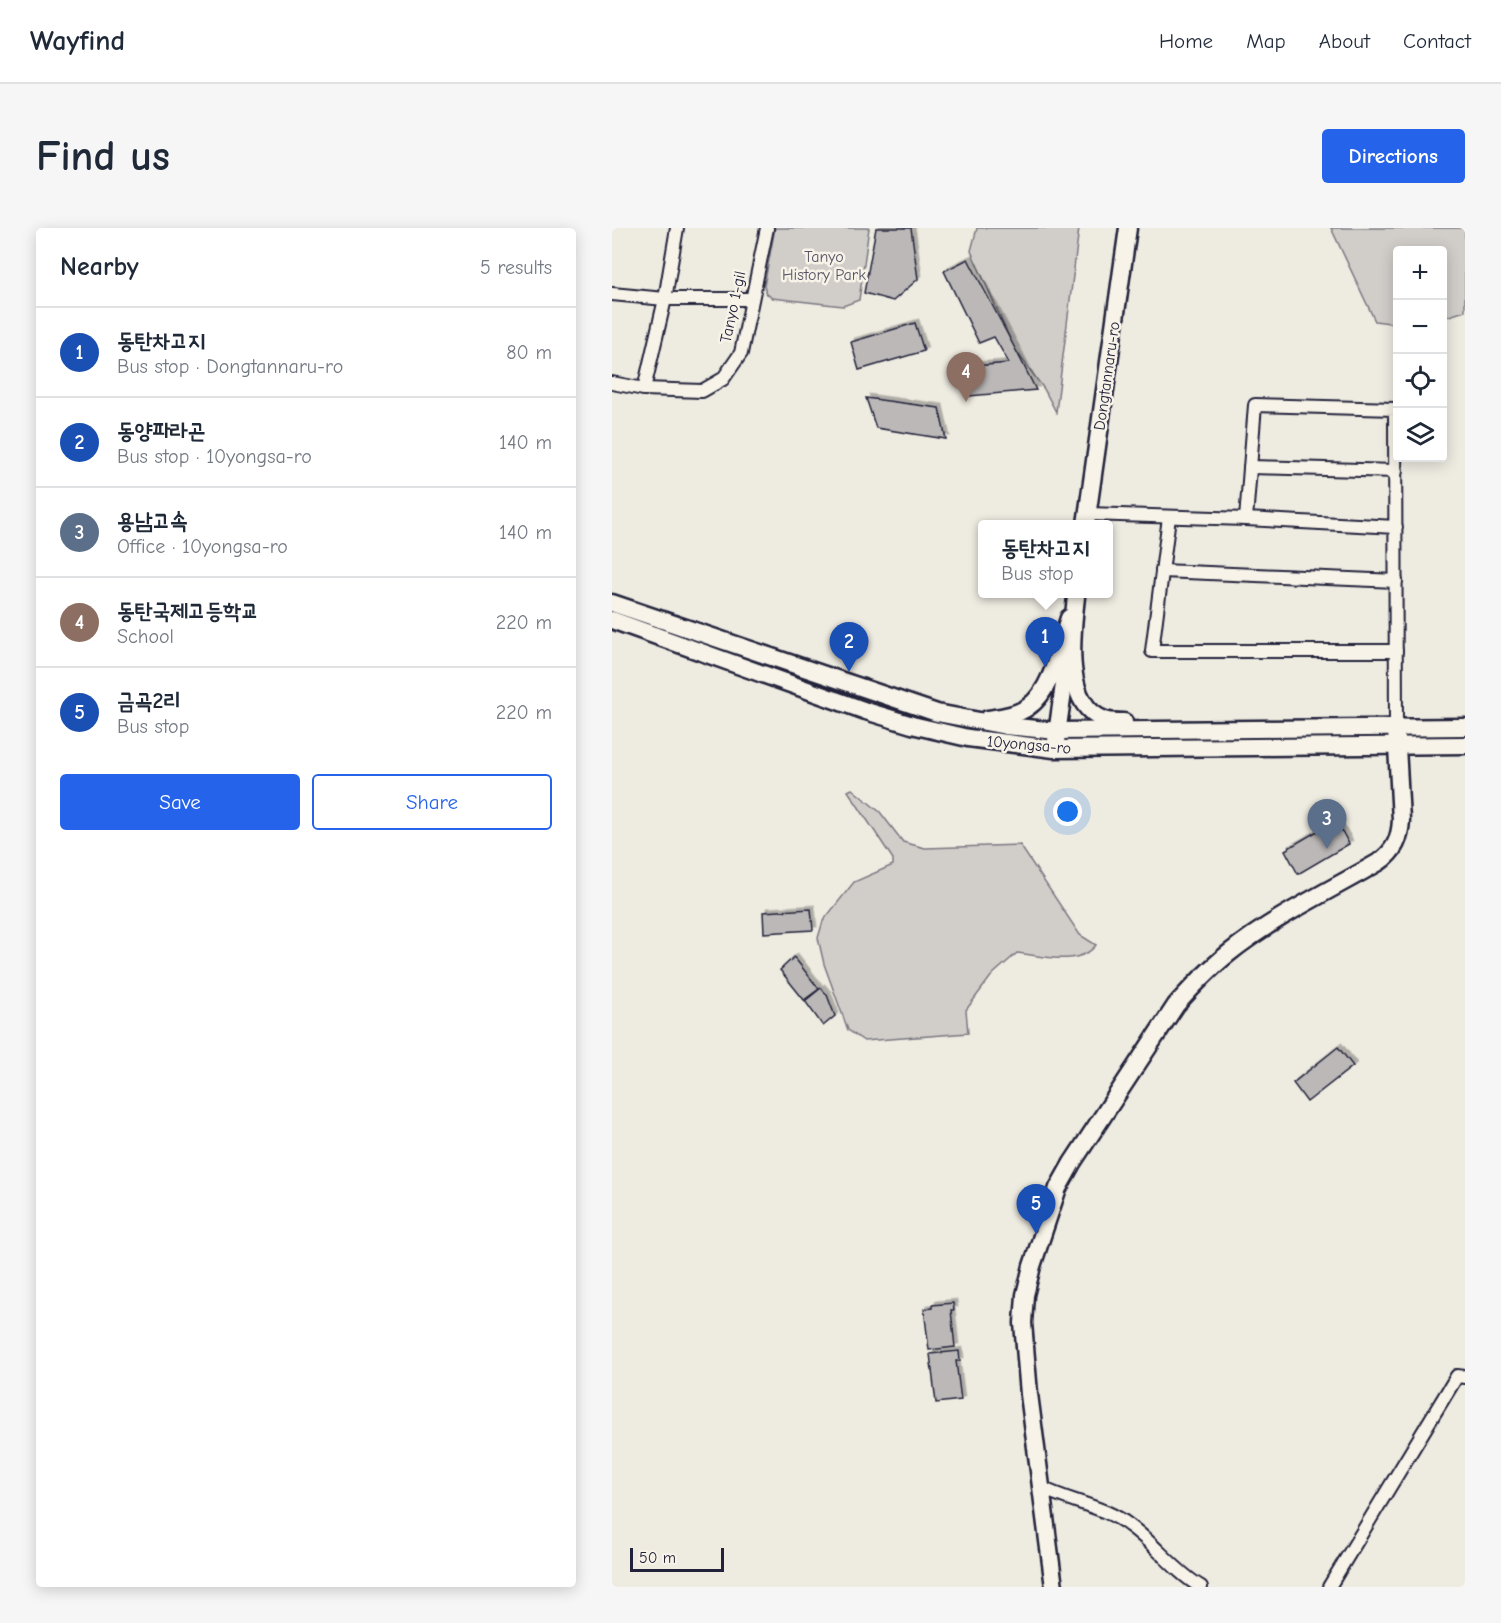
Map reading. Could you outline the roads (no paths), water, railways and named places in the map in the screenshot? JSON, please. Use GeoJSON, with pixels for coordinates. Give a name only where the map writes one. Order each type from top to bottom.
{"type":"FeatureCollection","features":[{"type":"Feature","properties":{"kind":"street"},"geometry":{"type":"LineString","coordinates":[[644,389],[665,299],[677,228]]}},
{"type":"Feature","properties":{"kind":"street","name":"Tanyo 1-gil"},"geometry":{"type":"LineString","coordinates":[[612,383],[644,389],[702,391],[723,379],[741,353],[767,228]]}},
{"type":"Feature","properties":{"kind":"street","name":"Dongtannaru-ro"},"geometry":{"type":"LineString","coordinates":[[1087,519],[1128,228]]}},
{"type":"Feature","properties":{"kind":"street"},"geometry":{"type":"LineString","coordinates":[[612,294],[665,299],[752,299]]}},
{"type":"Feature","properties":{"kind":"street"},"geometry":{"type":"LineString","coordinates":[[1053,1587],[1029,1394],[1023,1323],[1025,1295],[1032,1266],[1058,1188],[1176,1005],[1189,990],[1227,954],[1249,938],[1379,862],[1393,849],[1399,835],[1401,820],[1396,728],[1395,409],[1255,405],[1246,519]]}},
{"type":"Feature","properties":{"kind":"street"},"geometry":{"type":"LineString","coordinates":[[1250,467],[1396,471]]}},
{"type":"Feature","properties":{"kind":"street"},"geometry":{"type":"LineString","coordinates":[[1169,517],[1152,651],[1396,651]]}},
{"type":"Feature","properties":{"kind":"street"},"geometry":{"type":"LineString","coordinates":[[1087,519],[1169,517],[1396,527]]}},
{"type":"Feature","properties":{"kind":"street"},"geometry":{"type":"LineString","coordinates":[[1162,571],[1396,581]]}},
{"type":"Feature","properties":{"kind":"street"},"geometry":{"type":"LineString","coordinates":[[967,720],[987,719],[1017,712],[1028,707],[1042,694],[1075,598]]}},
{"type":"Feature","properties":{"kind":"street"},"geometry":{"type":"LineString","coordinates":[[1076,598],[1075,681],[1078,694],[1092,712],[1105,720],[1126,723],[1201,722],[1236,729]]}},
{"type":"Feature","properties":{"kind":"street"},"geometry":{"type":"LineString","coordinates":[[1054,749],[1076,598]]}},
{"type":"Feature","properties":{"kind":"street","name":"10yongsa-ro"},"geometry":{"type":"LineString","coordinates":[[612,603],[920,708],[967,720],[1057,731],[1465,727]]}},
{"type":"Feature","properties":{"kind":"street","name":"10yongsa-ro"},"geometry":{"type":"LineString","coordinates":[[612,620],[855,707],[912,725],[968,738],[1054,749],[1465,745]]}},
{"type":"Feature","properties":{"kind":"street"},"geometry":{"type":"LineString","coordinates":[[1329,1587],[1457,1376],[1465,1377]]}},
{"type":"Feature","properties":{"kind":"street"},"geometry":{"type":"LineString","coordinates":[[1040,1487],[1058,1496],[1099,1509],[1129,1525],[1201,1587]]}},
{"type":"Feature","properties":{"kind":"place","name":"동탄국제고등학교"},"geometry":{"type":"Point","coordinates":[966,402]}},
{"type":"Feature","properties":{"kind":"place","name":"동탄차고지"},"geometry":{"type":"Point","coordinates":[1045,667]}},
{"type":"Feature","properties":{"kind":"place","name":"동양파라곤"},"geometry":{"type":"Point","coordinates":[849,672]}},
{"type":"Feature","properties":{"kind":"place","name":"용남고속"},"geometry":{"type":"Point","coordinates":[1327,849]}},
{"type":"Feature","properties":{"kind":"place","name":"금곡2리"},"geometry":{"type":"Point","coordinates":[1036,1234]}},
{"type":"Feature","properties":{"kind":"park label","name":"Tanyo History Park"},"geometry":{"type":"Point","coordinates":[824,266]}}]}
